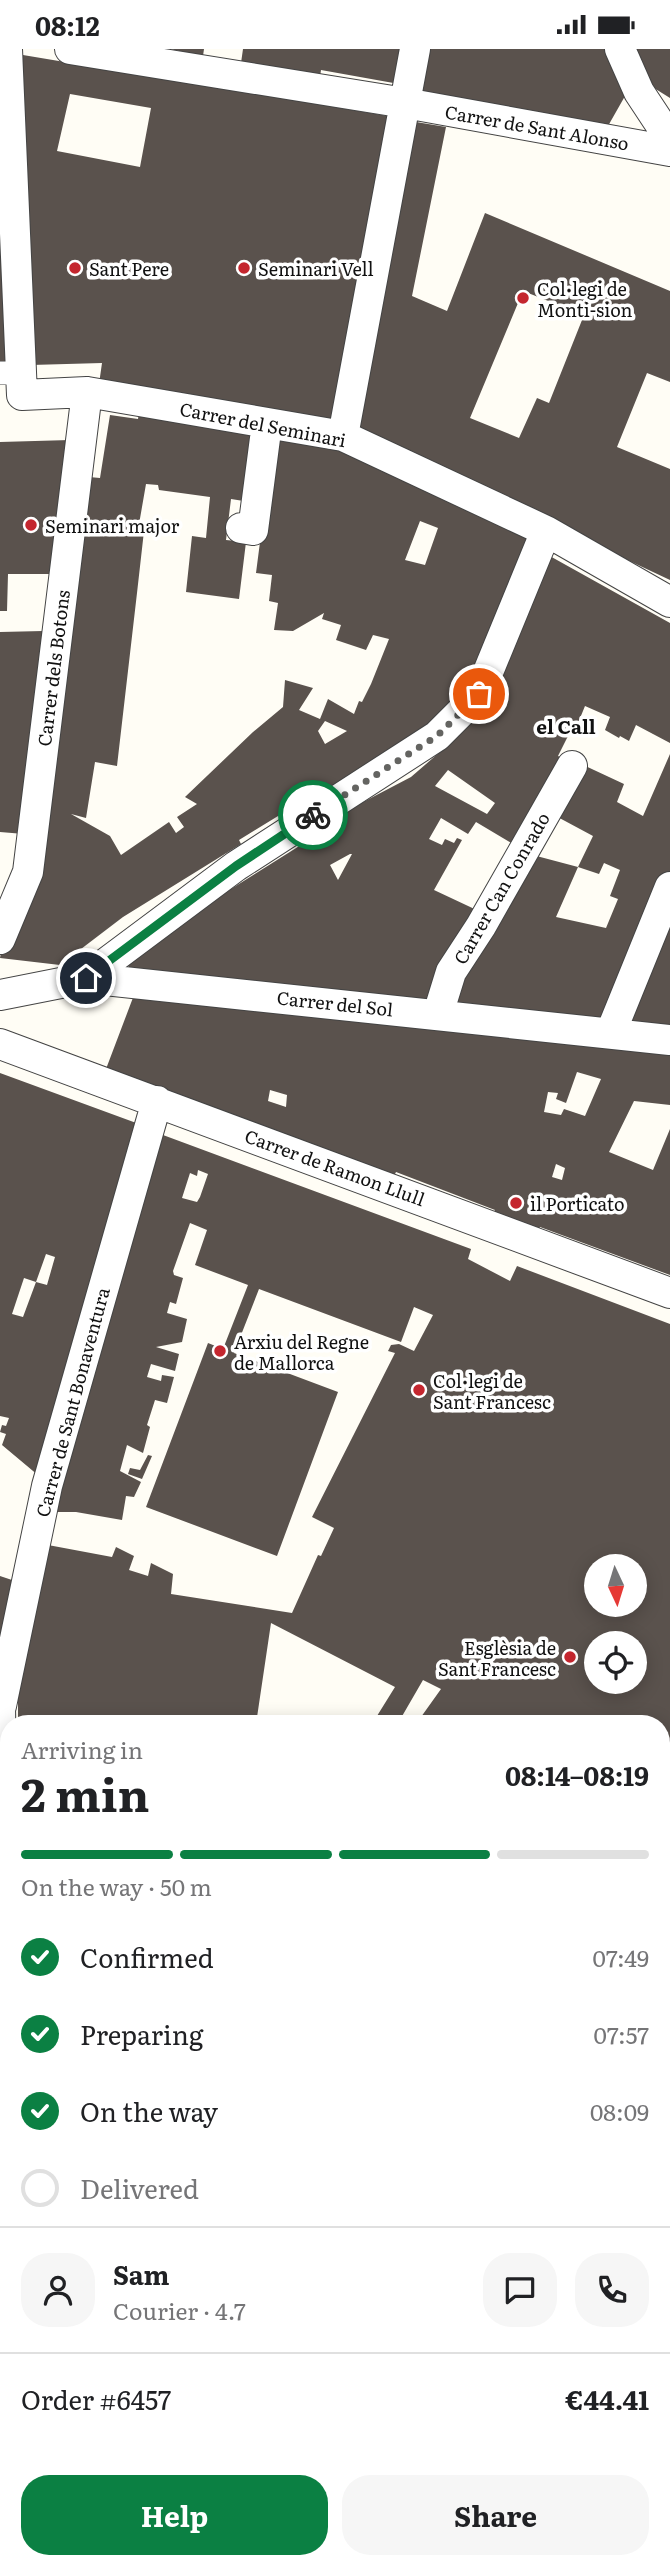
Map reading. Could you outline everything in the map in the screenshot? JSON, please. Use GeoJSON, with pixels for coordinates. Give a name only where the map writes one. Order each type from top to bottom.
{"type":"FeatureCollection","features":[{"type":"Feature","properties":{"kind":"street"},"geometry":{"type":"LineString","coordinates":[[7,49],[15,380]]}},
{"type":"Feature","properties":{"kind":"street","name":"Carrer de Sant Alonso"},"geometry":{"type":"LineString","coordinates":[[70,49],[405,103],[670,151]]}},
{"type":"Feature","properties":{"kind":"street"},"geometry":{"type":"LineString","coordinates":[[343,436],[415,49]]}},
{"type":"Feature","properties":{"kind":"street"},"geometry":{"type":"LineString","coordinates":[[620,49],[639,92],[670,139]]}},
{"type":"Feature","properties":{"kind":"street","name":"Carrer del Seminari"},"geometry":{"type":"LineString","coordinates":[[15,380],[343,436],[547,531],[670,602]]}},
{"type":"Feature","properties":{"kind":"street","name":"Carrer dels Botons"},"geometry":{"type":"LineString","coordinates":[[0,939],[28,872],[88,392]]}},
{"type":"Feature","properties":{"kind":"street"},"geometry":{"type":"LineString","coordinates":[[241,528],[253,530],[267,423]]}},
{"type":"Feature","properties":{"kind":"street"},"geometry":{"type":"LineString","coordinates":[[86,978],[236,866],[437,736],[479,694],[547,531]]}},
{"type":"Feature","properties":{"kind":"street","name":"Carrer Can Conrado"},"geometry":{"type":"LineString","coordinates":[[438,1014],[451,972],[481,926],[572,766]]}},
{"type":"Feature","properties":{"kind":"street"},"geometry":{"type":"LineString","coordinates":[[611,1032],[670,887]]}},
{"type":"Feature","properties":{"kind":"street","name":"Carrer del Sol"},"geometry":{"type":"LineString","coordinates":[[0,995],[86,978],[670,1040]]}},
{"type":"Feature","properties":{"kind":"street","name":"Carrer de Ramon Llull"},"geometry":{"type":"LineString","coordinates":[[0,1044],[670,1293]]}},
{"type":"Feature","properties":{"kind":"street","name":"Carrer de Sant Bonaventura"},"geometry":{"type":"LineString","coordinates":[[1,1706],[47,1486],[157,1101]]}},
{"type":"Feature","properties":{"kind":"building"},"geometry":{"type":"Polygon","coordinates":[[[170,49],[204,49],[203,56],[170,49]]]}},
{"type":"Feature","properties":{"kind":"building"},"geometry":{"type":"Polygon","coordinates":[[[243,49],[408,49],[399,84],[321,70],[320,77],[241,63],[243,49]]]}},
{"type":"Feature","properties":{"kind":"building"},"geometry":{"type":"Polygon","coordinates":[[[425,49],[608,49],[629,89],[608,126],[415,93],[425,49]]]}},
{"type":"Feature","properties":{"kind":"building"},"geometry":{"type":"Polygon","coordinates":[[[630,49],[670,49],[670,98],[646,83],[630,49]]]}},
{"type":"Feature","properties":{"kind":"building","name":"Seminari Vell"},"geometry":{"type":"Polygon","coordinates":[[[17,54],[394,117],[338,427],[99,384],[102,363],[31,365],[17,54]],[[70,94],[57,151],[140,167],[151,108],[70,94]]]}},
{"type":"Feature","properties":{"kind":"building"},"geometry":{"type":"Polygon","coordinates":[[[0,119],[8,365],[0,365],[0,119]]]}},
{"type":"Feature","properties":{"kind":"building","name":"Col·legi de Monti-sion"},"geometry":{"type":"Polygon","coordinates":[[[410,121],[446,127],[412,296],[447,311],[485,213],[670,291],[670,382],[647,373],[617,447],[670,469],[670,580],[351,430],[410,121]],[[523,291],[470,418],[519,438],[537,398],[549,403],[584,315],[523,291]]]}},
{"type":"Feature","properties":{"kind":"building"},"geometry":{"type":"Polygon","coordinates":[[[139,412],[261,431],[250,502],[231,499],[226,540],[246,542],[239,599],[186,592],[192,536],[206,538],[210,497],[159,490],[158,485],[146,484],[138,530],[144,531],[117,766],[95,762],[86,818],[71,814],[110,836],[121,855],[169,822],[176,833],[184,827],[177,817],[197,804],[185,797],[283,707],[285,680],[313,688],[299,710],[320,719],[328,699],[354,714],[371,684],[389,639],[373,635],[366,650],[336,640],[341,625],[322,619],[324,613],[293,631],[274,630],[278,603],[269,601],[272,575],[256,573],[274,434],[334,446],[534,534],[465,693],[399,748],[315,797],[314,794],[239,840],[241,844],[123,917],[60,965],[0,958],[89,477],[100,478],[110,415],[138,419],[139,412]],[[420,521],[405,560],[425,565],[438,528],[420,521]],[[325,721],[318,731],[325,744],[347,731],[325,721]]]}},
{"type":"Feature","properties":{"kind":"building","name":"Seminari major"},"geometry":{"type":"Polygon","coordinates":[[[70,440],[57,574],[8,574],[7,611],[0,611],[0,442],[70,440]]]}},
{"type":"Feature","properties":{"kind":"building"},"geometry":{"type":"Polygon","coordinates":[[[548,555],[670,623],[670,743],[636,725],[629,741],[620,736],[619,738],[605,730],[610,717],[585,706],[576,728],[572,728],[558,756],[567,760],[518,847],[476,822],[468,834],[441,818],[429,839],[442,845],[445,839],[454,843],[457,838],[462,840],[434,890],[483,913],[434,1004],[129,973],[128,954],[312,838],[304,833],[411,777],[455,739],[548,555]],[[448,770],[435,786],[487,814],[495,803],[448,770]],[[352,854],[330,865],[338,880],[352,854]]]}},
{"type":"Feature","properties":{"kind":"building"},"geometry":{"type":"Polygon","coordinates":[[[43,631],[24,834],[0,832],[0,632],[43,631]]]}},
{"type":"Feature","properties":{"kind":"building"},"geometry":{"type":"Polygon","coordinates":[[[670,754],[670,871],[608,1023],[445,1006],[529,854],[578,867],[593,836],[552,814],[579,763],[624,784],[617,802],[643,816],[670,754]],[[604,863],[599,874],[578,867],[556,917],[606,928],[618,899],[610,896],[620,870],[604,863]]]}},
{"type":"Feature","properties":{"kind":"building"},"geometry":{"type":"Polygon","coordinates":[[[670,901],[670,1028],[621,1023],[670,901]]]}},
{"type":"Feature","properties":{"kind":"building"},"geometry":{"type":"Polygon","coordinates":[[[134,995],[670,1052],[670,1105],[634,1101],[609,1152],[653,1170],[670,1129],[670,1275],[540,1227],[538,1231],[493,1213],[495,1210],[396,1172],[394,1176],[106,1069],[134,995]],[[577,1072],[566,1103],[556,1099],[558,1093],[548,1092],[544,1112],[561,1115],[564,1109],[585,1116],[601,1079],[577,1072]],[[270,1090],[268,1101],[286,1107],[287,1095],[270,1090]],[[556,1164],[552,1177],[562,1180],[565,1168],[556,1164]]]}},
{"type":"Feature","properties":{"kind":"building"},"geometry":{"type":"Polygon","coordinates":[[[0,1073],[139,1124],[39,1476],[2,1445],[6,1434],[0,1432],[2,1425],[6,1426],[9,1418],[0,1416],[0,1073]],[[46,1254],[36,1282],[47,1285],[55,1257],[46,1254]],[[24,1278],[12,1314],[23,1317],[36,1282],[24,1278]]]}},
{"type":"Feature","properties":{"kind":"building"},"geometry":{"type":"Polygon","coordinates":[[[163,1135],[471,1249],[468,1259],[510,1281],[517,1266],[670,1324],[670,1715],[422,1715],[441,1689],[423,1680],[403,1715],[378,1715],[395,1687],[271,1623],[257,1715],[18,1715],[18,1698],[48,1545],[112,1557],[116,1547],[134,1556],[129,1570],[148,1576],[151,1563],[173,1574],[171,1594],[292,1613],[318,1555],[321,1556],[334,1528],[312,1517],[395,1353],[388,1351],[391,1345],[399,1344],[414,1351],[433,1315],[414,1307],[401,1342],[259,1289],[234,1353],[338,1392],[277,1556],[146,1507],[208,1343],[223,1349],[248,1285],[195,1265],[207,1230],[190,1223],[173,1271],[174,1275],[183,1278],[176,1304],[170,1302],[167,1313],[187,1319],[182,1342],[156,1347],[179,1354],[175,1371],[151,1364],[147,1377],[161,1381],[162,1375],[174,1377],[167,1403],[155,1400],[147,1425],[150,1427],[143,1453],[127,1445],[120,1471],[141,1482],[134,1497],[126,1496],[122,1520],[76,1512],[54,1512],[163,1135]],[[198,1170],[197,1176],[190,1173],[182,1198],[197,1202],[208,1174],[198,1170]]]}},
{"type":"Feature","properties":{"kind":"building"},"geometry":{"type":"Polygon","coordinates":[[[148,1455],[152,1456],[142,1479],[128,1474],[130,1468],[140,1470],[148,1455]]]}},
{"type":"Feature","properties":{"kind":"building"},"geometry":{"type":"Polygon","coordinates":[[[0,1576],[18,1582],[0,1669],[0,1576]]]}},
{"type":"Feature","properties":{"kind":"way so far"},"geometry":{"type":"LineString","coordinates":[[313,815],[437,736],[479,694]]}},
{"type":"Feature","properties":{"kind":"place","name":"Sant Pere"},"geometry":{"type":"Point","coordinates":[75,268]}},
{"type":"Feature","properties":{"kind":"place","name":"Seminari Vell"},"geometry":{"type":"Point","coordinates":[244,268]}},
{"type":"Feature","properties":{"kind":"place","name":"Col·legi de Monti-sion"},"geometry":{"type":"Point","coordinates":[523,298]}},
{"type":"Feature","properties":{"kind":"place","name":"Seminari major"},"geometry":{"type":"Point","coordinates":[31,525]}},
{"type":"Feature","properties":{"kind":"place","name":"il Porticato"},"geometry":{"type":"Point","coordinates":[516,1203]}},
{"type":"Feature","properties":{"kind":"place","name":"Arxiu del Regne de Mallorca"},"geometry":{"type":"Point","coordinates":[220,1351]}},
{"type":"Feature","properties":{"kind":"place","name":"Col·legi de Sant Francesc"},"geometry":{"type":"Point","coordinates":[419,1390]}},
{"type":"Feature","properties":{"kind":"place","name":"Esglèsia de Sant Francesc"},"geometry":{"type":"Point","coordinates":[570,1657]}},
{"type":"Feature","properties":{"kind":"district","name":"el Call"},"geometry":{"type":"Point","coordinates":[566,726]}},
{"type":"Feature","properties":{"kind":"route"},"geometry":{"type":"LineString","coordinates":[[86,978],[236,866],[313,815]]}}]}
